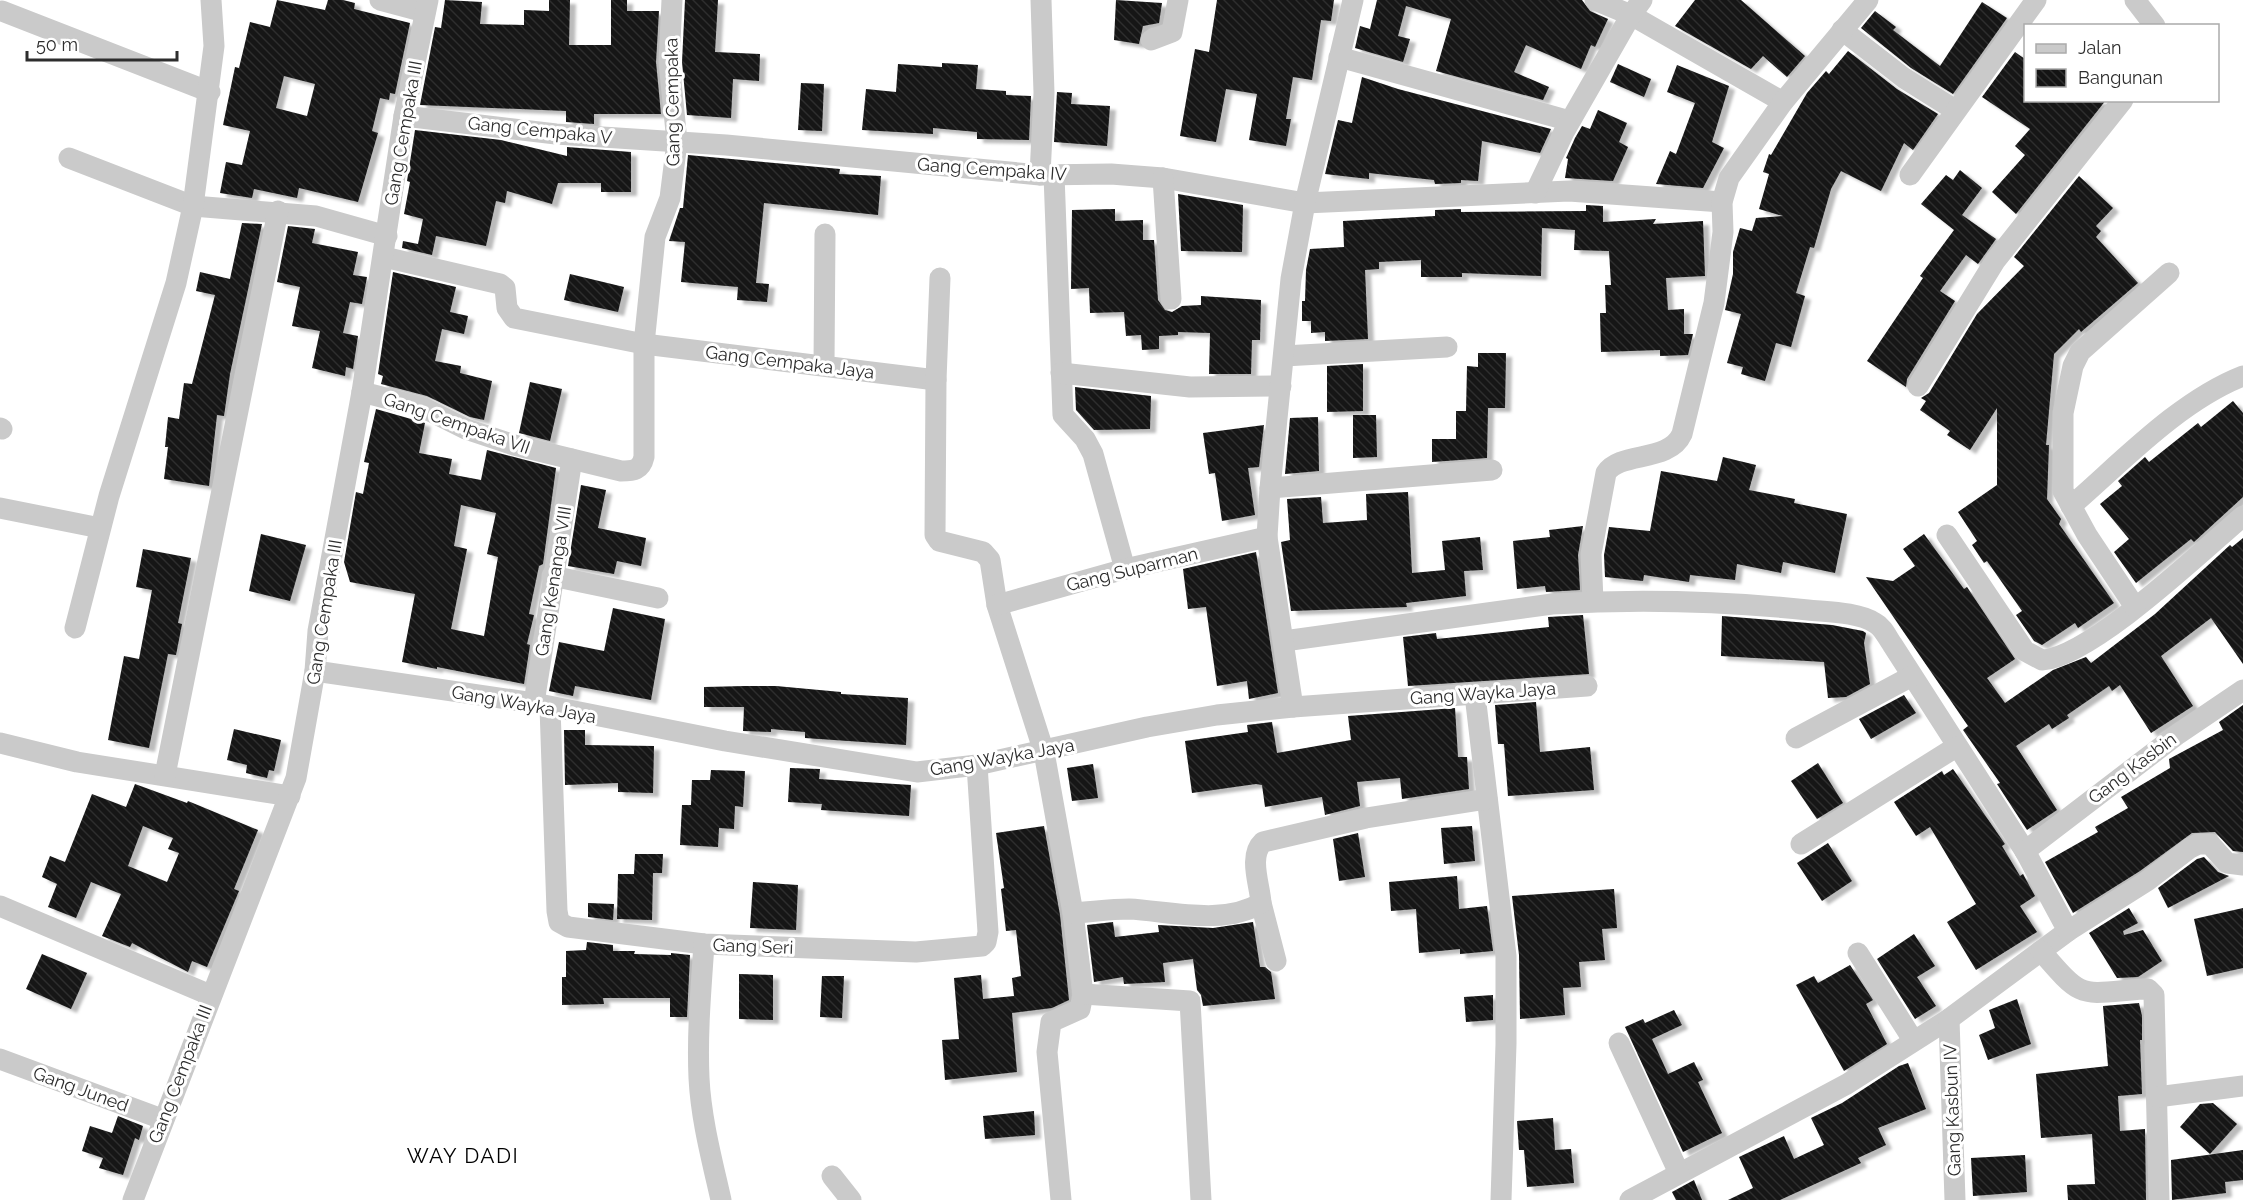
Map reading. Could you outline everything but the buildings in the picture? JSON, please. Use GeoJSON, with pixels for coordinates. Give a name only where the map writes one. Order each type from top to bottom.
{"type":"FeatureCollection","features":[{"type":"Feature","properties":{"kind":"street"},"geometry":{"type":"LineString","coordinates":[[75,628],[100,528],[176,283],[193,206],[210,92],[214,46],[211,0]]}},
{"type":"Feature","properties":{"kind":"street"},"geometry":{"type":"LineString","coordinates":[[380,0],[427,6]]}},
{"type":"Feature","properties":{"kind":"street","name":"Gang Cempaka"},"geometry":{"type":"LineString","coordinates":[[644,344],[655,237],[670,198],[676,142],[669,62],[672,0]]}},
{"type":"Feature","properties":{"kind":"street"},"geometry":{"type":"LineString","coordinates":[[1041,0],[1047,175],[1063,415],[1085,439],[1093,454],[1125,569]]}},
{"type":"Feature","properties":{"kind":"street"},"geometry":{"type":"LineString","coordinates":[[1151,40],[1172,32],[1178,0]]}},
{"type":"Feature","properties":{"kind":"street"},"geometry":{"type":"LineString","coordinates":[[1293,707],[1267,537],[1270,488],[1291,279],[1305,203],[1353,0]]}},
{"type":"Feature","properties":{"kind":"street"},"geometry":{"type":"LineString","coordinates":[[1595,0],[1636,7],[1783,102]]}},
{"type":"Feature","properties":{"kind":"street"},"geometry":{"type":"LineString","coordinates":[[1593,601],[1592,554],[1606,473],[1613,465],[1670,447],[1682,434],[1714,303],[1723,232],[1722,202],[1729,178],[1783,102],[1868,0]]}},
{"type":"Feature","properties":{"kind":"street"},"geometry":{"type":"LineString","coordinates":[[1910,175],[2036,0]]}},
{"type":"Feature","properties":{"kind":"street"},"geometry":{"type":"LineString","coordinates":[[2142,3],[2154,24]]}},
{"type":"Feature","properties":{"kind":"street","name":"Gang Cempaka III"},"geometry":{"type":"LineString","coordinates":[[133,1200],[210,995],[290,796],[303,743],[315,671],[318,631],[362,392],[404,116],[427,6]]}},
{"type":"Feature","properties":{"kind":"street"},"geometry":{"type":"LineString","coordinates":[[1535,193],[1570,121],[1636,7]]}},
{"type":"Feature","properties":{"kind":"street"},"geometry":{"type":"LineString","coordinates":[[2,9],[210,92]]}},
{"type":"Feature","properties":{"kind":"street"},"geometry":{"type":"LineString","coordinates":[[1842,30],[1904,78],[1955,110]]}},
{"type":"Feature","properties":{"kind":"street"},"geometry":{"type":"LineString","coordinates":[[1339,57],[1570,121]]}},
{"type":"Feature","properties":{"kind":"street"},"geometry":{"type":"LineString","coordinates":[[1918,386],[1990,268],[2121,102]]}},
{"type":"Feature","properties":{"kind":"street","name":"Gang Cempaka V"},"geometry":{"type":"LineString","coordinates":[[404,116],[556,134],[676,142]]}},
{"type":"Feature","properties":{"kind":"street","name":"Gang Cempaka IV"},"geometry":{"type":"LineString","coordinates":[[676,142],[1047,175],[1111,174],[1163,178],[1305,203],[1569,191],[1722,202]]}},
{"type":"Feature","properties":{"kind":"street"},"geometry":{"type":"LineString","coordinates":[[69,158],[193,206],[278,211],[316,216],[385,247]]}},
{"type":"Feature","properties":{"kind":"street"},"geometry":{"type":"LineString","coordinates":[[1163,178],[1171,299]]}},
{"type":"Feature","properties":{"kind":"street"},"geometry":{"type":"LineString","coordinates":[[165,776],[278,211]]}},
{"type":"Feature","properties":{"kind":"street"},"geometry":{"type":"LineString","coordinates":[[824,365],[825,234]]}},
{"type":"Feature","properties":{"kind":"street","name":"Gang Cempaka Jaya"},"geometry":{"type":"LineString","coordinates":[[385,247],[500,284],[505,288],[509,314],[514,318],[644,344],[936,380]]}},
{"type":"Feature","properties":{"kind":"street"},"geometry":{"type":"LineString","coordinates":[[2135,607],[2087,535],[2063,491],[2061,448],[2063,413],[2076,358],[2169,273]]}},
{"type":"Feature","properties":{"kind":"street"},"geometry":{"type":"LineString","coordinates":[[940,278],[936,380],[936,538],[939,541],[983,552],[987,556],[997,605],[1044,752],[1073,913],[1083,994],[1080,1010],[1052,1021],[1048,1028],[1047,1052],[1061,1200]]}},
{"type":"Feature","properties":{"kind":"street","name":"Gang Cempaka VII"},"geometry":{"type":"LineString","coordinates":[[362,392],[424,408],[481,435],[621,471],[637,470],[642,465],[644,457],[644,344]]}},
{"type":"Feature","properties":{"kind":"street"},"geometry":{"type":"LineString","coordinates":[[1284,356],[1447,347]]}},
{"type":"Feature","properties":{"kind":"street"},"geometry":{"type":"LineString","coordinates":[[1061,374],[1190,387],[1281,386]]}},
{"type":"Feature","properties":{"kind":"street"},"geometry":{"type":"LineString","coordinates":[[2071,506],[2178,414],[2216,388],[2243,376]]}},
{"type":"Feature","properties":{"kind":"street","name":"Gang Kenanga VIII"},"geometry":{"type":"LineString","coordinates":[[542,705],[552,576],[572,459]]}},
{"type":"Feature","properties":{"kind":"street"},"geometry":{"type":"LineString","coordinates":[[1270,488],[1492,470]]}},
{"type":"Feature","properties":{"kind":"street"},"geometry":{"type":"LineString","coordinates":[[0,508],[100,528]]}},
{"type":"Feature","properties":{"kind":"street"},"geometry":{"type":"LineString","coordinates":[[1947,535],[2025,651],[2035,658],[2052,660],[2064,655],[2135,607],[2243,516]]}},
{"type":"Feature","properties":{"kind":"street","name":"Gang Suparman"},"geometry":{"type":"LineString","coordinates":[[997,605],[1125,569],[1267,537]]}},
{"type":"Feature","properties":{"kind":"street"},"geometry":{"type":"LineString","coordinates":[[552,576],[658,598]]}},
{"type":"Feature","properties":{"kind":"street"},"geometry":{"type":"LineString","coordinates":[[1284,641],[1552,604],[1652,599],[1718,602],[1827,612],[1876,623],[2025,851],[2068,931]]}},
{"type":"Feature","properties":{"kind":"street","name":"Gang Wayka Jaya"},"geometry":{"type":"LineString","coordinates":[[315,671],[542,705],[725,741],[889,768],[939,771],[1044,752],[1159,725],[1293,707],[1587,686]]}},
{"type":"Feature","properties":{"kind":"street"},"geometry":{"type":"LineString","coordinates":[[1796,738],[1912,676]]}},
{"type":"Feature","properties":{"kind":"street","name":"Gang Kasbin"},"geometry":{"type":"LineString","coordinates":[[2025,851],[2178,734],[2243,690]]}},
{"type":"Feature","properties":{"kind":"street"},"geometry":{"type":"LineString","coordinates":[[1475,695],[1506,956],[1506,1044],[1501,1200]]}},
{"type":"Feature","properties":{"kind":"street","name":"Gang Seri"},"geometry":{"type":"LineString","coordinates":[[542,705],[559,922],[568,927],[704,944],[916,952],[982,946],[986,942],[988,932],[977,765]]}},
{"type":"Feature","properties":{"kind":"street"},"geometry":{"type":"LineString","coordinates":[[0,743],[76,762],[290,796]]}},
{"type":"Feature","properties":{"kind":"street"},"geometry":{"type":"LineString","coordinates":[[1801,844],[1956,747]]}},
{"type":"Feature","properties":{"kind":"street"},"geometry":{"type":"LineString","coordinates":[[1276,961],[1262,903],[1255,858],[1257,849],[1263,842],[1366,818],[1487,799]]}},
{"type":"Feature","properties":{"kind":"street"},"geometry":{"type":"LineString","coordinates":[[1630,1200],[1664,1192],[1679,1173],[1847,1084],[1949,1019],[2068,931],[2147,881],[2195,845],[2210,844],[2224,862],[2231,865],[2243,865]]}},
{"type":"Feature","properties":{"kind":"street"},"geometry":{"type":"LineString","coordinates":[[1073,913],[1126,909],[1215,915],[1252,908],[1262,903]]}},
{"type":"Feature","properties":{"kind":"street"},"geometry":{"type":"LineString","coordinates":[[0,906],[210,995]]}},
{"type":"Feature","properties":{"kind":"street"},"geometry":{"type":"LineString","coordinates":[[704,944],[698,1029],[699,1079],[704,1122],[721,1200]]}},
{"type":"Feature","properties":{"kind":"street"},"geometry":{"type":"LineString","coordinates":[[2042,951],[2063,978],[2080,991],[2091,993],[2143,989],[2151,992],[2156,1014],[2159,1200]]}},
{"type":"Feature","properties":{"kind":"street"},"geometry":{"type":"LineString","coordinates":[[1858,952],[1913,1040]]}},
{"type":"Feature","properties":{"kind":"street"},"geometry":{"type":"LineString","coordinates":[[1083,994],[1190,1001],[1201,1200]]}},
{"type":"Feature","properties":{"kind":"street","name":"Gang Kasbun IV"},"geometry":{"type":"LineString","coordinates":[[1949,1019],[1955,1200]]}},
{"type":"Feature","properties":{"kind":"street"},"geometry":{"type":"LineString","coordinates":[[1619,1043],[1679,1173]]}},
{"type":"Feature","properties":{"kind":"street","name":"Gang Juned"},"geometry":{"type":"LineString","coordinates":[[0,1059],[162,1119]]}},
{"type":"Feature","properties":{"kind":"street"},"geometry":{"type":"LineString","coordinates":[[2157,1097],[2243,1086]]}},
{"type":"Feature","properties":{"kind":"street"},"geometry":{"type":"LineString","coordinates":[[832,1176],[851,1200]]}},
{"type":"Feature","properties":{"kind":"district","name":"WAY DADI"},"geometry":{"type":"Point","coordinates":[463,1155]}}]}
